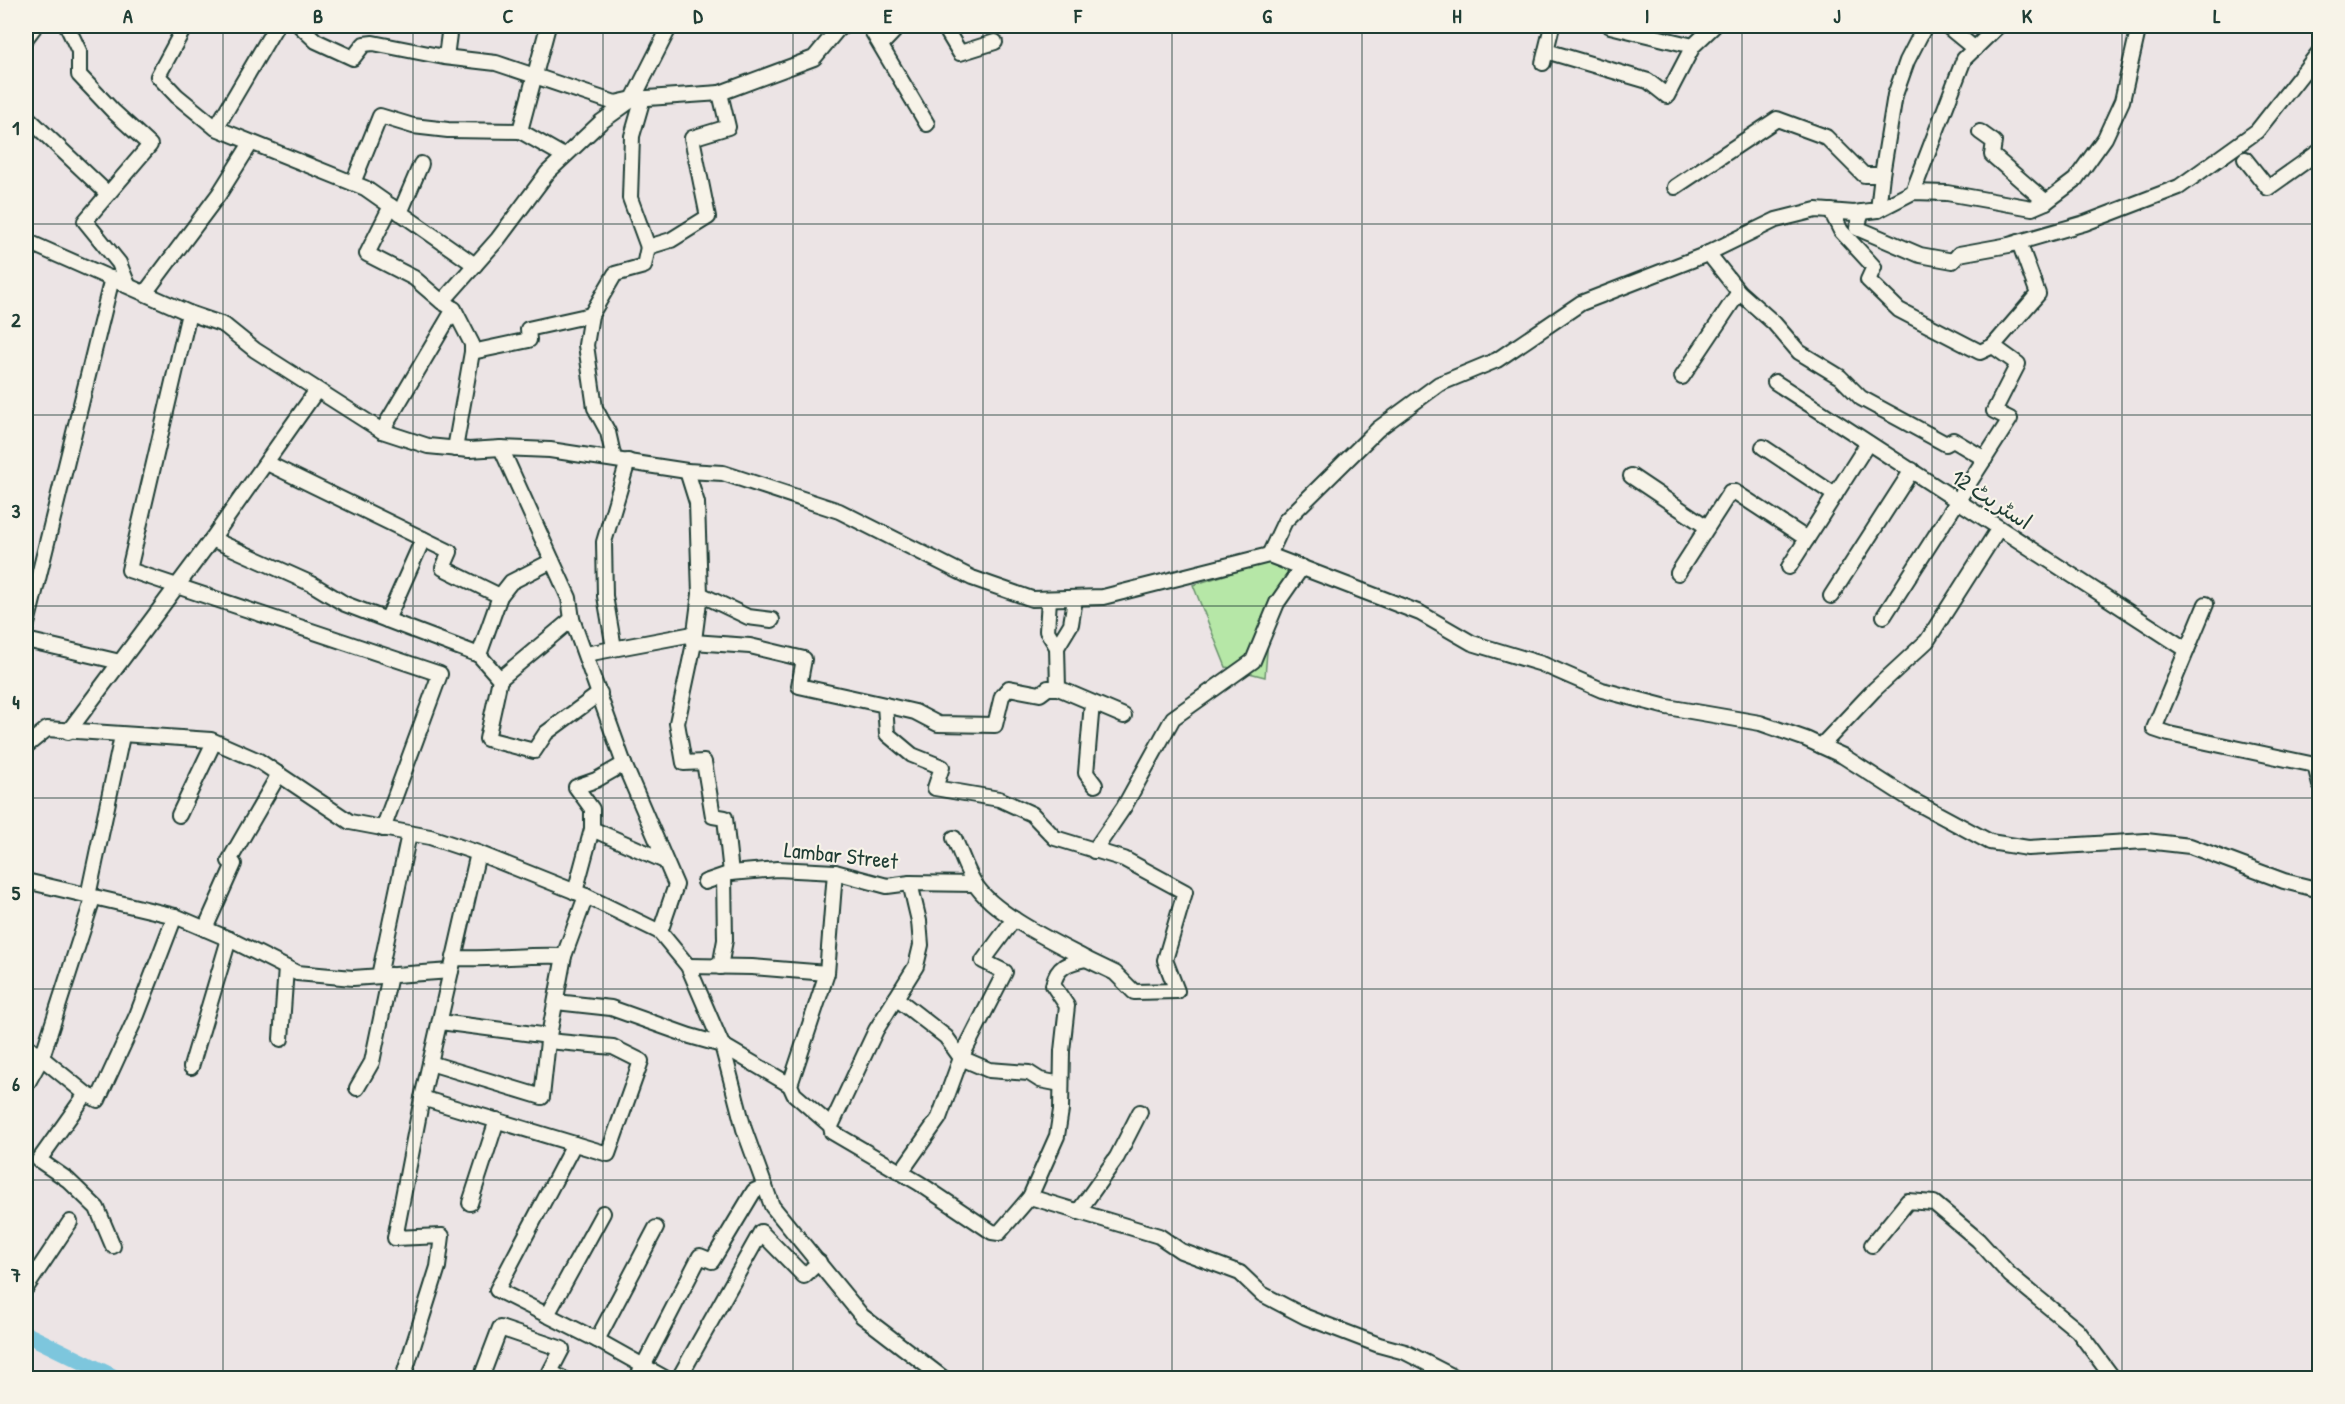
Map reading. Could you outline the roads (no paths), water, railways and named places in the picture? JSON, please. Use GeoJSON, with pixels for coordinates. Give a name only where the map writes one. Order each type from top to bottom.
{"type":"FeatureCollection","features":[{"type":"Feature","properties":{"kind":"street"},"geometry":{"type":"LineString","coordinates":[[26,38],[35,26]]}},
{"type":"Feature","properties":{"kind":"street"},"geometry":{"type":"LineString","coordinates":[[67,26],[79,51],[79,75],[150,145],[85,221],[119,263],[128,285]]}},
{"type":"Feature","properties":{"kind":"street"},"geometry":{"type":"LineString","coordinates":[[185,26],[158,76],[177,96],[216,128],[365,188],[475,265]]}},
{"type":"Feature","properties":{"kind":"street"},"geometry":{"type":"LineString","coordinates":[[216,128],[276,26]]}},
{"type":"Feature","properties":{"kind":"street"},"geometry":{"type":"LineString","coordinates":[[300,26],[316,41],[353,58],[364,44],[373,43],[446,57],[496,63],[615,103],[638,98],[720,93],[814,58],[839,27]]}},
{"type":"Feature","properties":{"kind":"street"},"geometry":{"type":"LineString","coordinates":[[446,57],[450,26]]}},
{"type":"Feature","properties":{"kind":"street"},"geometry":{"type":"LineString","coordinates":[[520,131],[548,26]]}},
{"type":"Feature","properties":{"kind":"street"},"geometry":{"type":"LineString","coordinates":[[869,26],[927,124]]}},
{"type":"Feature","properties":{"kind":"street"},"geometry":{"type":"LineString","coordinates":[[881,45],[899,26]]}},
{"type":"Feature","properties":{"kind":"street"},"geometry":{"type":"LineString","coordinates":[[1552,26],[1545,57],[1648,81],[1667,96],[1693,46],[1714,26]]}},
{"type":"Feature","properties":{"kind":"street"},"geometry":{"type":"LineString","coordinates":[[1610,26],[1693,46]]}},
{"type":"Feature","properties":{"kind":"street"},"geometry":{"type":"LineString","coordinates":[[1878,210],[1895,95],[1906,61],[1926,26]]}},
{"type":"Feature","properties":{"kind":"street"},"geometry":{"type":"LineString","coordinates":[[1947,26],[1975,49]]}},
{"type":"Feature","properties":{"kind":"street"},"geometry":{"type":"LineString","coordinates":[[1913,192],[1964,59],[1998,26]]}},
{"type":"Feature","properties":{"kind":"street"},"geometry":{"type":"LineString","coordinates":[[1269,555],[1285,521],[1378,429],[1439,384],[1497,360],[1581,303],[1708,253],[1776,220],[1816,210],[1862,212],[1878,210],[1913,192],[1947,193],[2032,208],[2046,202],[2075,180],[2105,138],[2122,102],[2139,26]]}},
{"type":"Feature","properties":{"kind":"street"},"geometry":{"type":"LineString","coordinates":[[614,648],[605,596],[604,542],[621,460],[595,408],[586,345],[591,315],[615,274],[644,266],[648,248],[630,198],[632,136],[638,98],[666,27]]}},
{"type":"Feature","properties":{"kind":"street"},"geometry":{"type":"LineString","coordinates":[[950,28],[960,53],[994,42]]}},
{"type":"Feature","properties":{"kind":"street"},"geometry":{"type":"LineString","coordinates":[[1862,212],[1857,228],[1920,255],[1953,261],[1959,254],[2019,242],[2128,208],[2180,187],[2257,131],[2319,51]]}},
{"type":"Feature","properties":{"kind":"street"},"geometry":{"type":"LineString","coordinates":[[648,248],[671,240],[708,217],[692,138],[728,127],[720,93]]}},
{"type":"Feature","properties":{"kind":"street"},"geometry":{"type":"LineString","coordinates":[[382,431],[448,305],[475,265],[498,239],[548,172],[601,122],[638,98]]}},
{"type":"Feature","properties":{"kind":"street"},"geometry":{"type":"LineString","coordinates":[[26,116],[108,194]]}},
{"type":"Feature","properties":{"kind":"street"},"geometry":{"type":"LineString","coordinates":[[353,183],[380,116],[412,126],[448,130],[520,131],[564,156]]}},
{"type":"Feature","properties":{"kind":"street"},"geometry":{"type":"LineString","coordinates":[[1675,186],[1777,119],[1826,137],[1864,175],[1882,176]]}},
{"type":"Feature","properties":{"kind":"street"},"geometry":{"type":"LineString","coordinates":[[1980,132],[1994,141],[1992,155],[2046,202]]}},
{"type":"Feature","properties":{"kind":"street"},"geometry":{"type":"LineString","coordinates":[[145,293],[219,195],[251,142]]}},
{"type":"Feature","properties":{"kind":"street"},"geometry":{"type":"LineString","coordinates":[[2245,159],[2268,188],[2319,151]]}},
{"type":"Feature","properties":{"kind":"street"},"geometry":{"type":"LineString","coordinates":[[421,164],[368,254],[414,278],[448,305],[472,344],[455,449]]}},
{"type":"Feature","properties":{"kind":"street"},"geometry":{"type":"LineString","coordinates":[[1831,211],[1841,231],[1874,267],[1868,280],[1899,310],[1980,352],[1993,346],[2038,294],[2019,242]]}},
{"type":"Feature","properties":{"kind":"street"},"geometry":{"type":"LineString","coordinates":[[26,242],[189,313],[224,325],[255,350],[382,431],[428,446],[455,449],[501,447],[550,450],[687,471],[723,473],[784,491],[839,512],[972,578],[1032,599],[1103,597],[1269,555],[1420,613],[1472,643],[1542,664],[1602,690],[1667,707],[1760,723],[1821,746],[1843,756],[1910,799],[1990,842],[2028,848],[2146,841],[2190,846],[2284,881],[2319,890]]}},
{"type":"Feature","properties":{"kind":"street"},"geometry":{"type":"LineString","coordinates":[[1708,253],[1739,292],[1774,323],[1799,352],[1840,377],[1861,398],[1946,444],[1953,440],[1984,459]]}},
{"type":"Feature","properties":{"kind":"street"},"geometry":{"type":"LineString","coordinates":[[26,628],[112,278]]}},
{"type":"Feature","properties":{"kind":"street"},"geometry":{"type":"LineString","coordinates":[[1682,377],[1739,292]]}},
{"type":"Feature","properties":{"kind":"street"},"geometry":{"type":"LineString","coordinates":[[189,313],[129,570],[440,674],[383,829]]}},
{"type":"Feature","properties":{"kind":"street"},"geometry":{"type":"LineString","coordinates":[[472,352],[529,340],[528,329],[591,315]]}},
{"type":"Feature","properties":{"kind":"street"},"geometry":{"type":"LineString","coordinates":[[1884,616],[2010,419],[1994,411],[2018,364],[1993,346]]}},
{"type":"Feature","properties":{"kind":"street","name":"اسٹریٹ 12"},"geometry":{"type":"LineString","coordinates":[[1775,382],[2187,650]]}},
{"type":"Feature","properties":{"kind":"street"},"geometry":{"type":"LineString","coordinates":[[68,732],[212,539],[317,390]]}},
{"type":"Feature","properties":{"kind":"street"},"geometry":{"type":"LineString","coordinates":[[1789,567],[1868,442]]}},
{"type":"Feature","properties":{"kind":"street"},"geometry":{"type":"LineString","coordinates":[[501,447],[569,598],[572,619],[624,764],[676,885],[660,932]]}},
{"type":"Feature","properties":{"kind":"street"},"geometry":{"type":"LineString","coordinates":[[1763,447],[1835,495]]}},
{"type":"Feature","properties":{"kind":"street"},"geometry":{"type":"LineString","coordinates":[[267,463],[450,552],[443,568],[500,596]]}},
{"type":"Feature","properties":{"kind":"street"},"geometry":{"type":"LineString","coordinates":[[1832,596],[1912,470]]}},
{"type":"Feature","properties":{"kind":"street"},"geometry":{"type":"LineString","coordinates":[[687,471],[697,503],[700,594],[677,727],[684,763],[704,762],[713,816],[725,818],[728,874],[725,940],[720,967]]}},
{"type":"Feature","properties":{"kind":"street"},"geometry":{"type":"LineString","coordinates":[[1631,476],[1707,527]]}},
{"type":"Feature","properties":{"kind":"street"},"geometry":{"type":"LineString","coordinates":[[1678,573],[1727,494],[1735,492],[1807,539]]}},
{"type":"Feature","properties":{"kind":"street"},"geometry":{"type":"LineString","coordinates":[[1821,746],[1874,690],[1927,641],[1999,528]]}},
{"type":"Feature","properties":{"kind":"street"},"geometry":{"type":"LineString","coordinates":[[212,539],[312,584],[345,604],[479,656],[500,679]]}},
{"type":"Feature","properties":{"kind":"street"},"geometry":{"type":"LineString","coordinates":[[387,620],[423,539]]}},
{"type":"Feature","properties":{"kind":"street"},"geometry":{"type":"LineString","coordinates":[[479,656],[500,596],[511,582],[552,561]]}},
{"type":"Feature","properties":{"kind":"street"},"geometry":{"type":"LineString","coordinates":[[1094,851],[1124,807],[1173,718],[1253,661],[1277,603],[1302,567]]}},
{"type":"Feature","properties":{"kind":"street"},"geometry":{"type":"LineString","coordinates":[[700,594],[748,617],[772,620]]}},
{"type":"Feature","properties":{"kind":"street"},"geometry":{"type":"LineString","coordinates":[[1049,599],[1047,631],[1057,647],[1058,688]]}},
{"type":"Feature","properties":{"kind":"street"},"geometry":{"type":"LineString","coordinates":[[1057,647],[1071,624],[1076,599]]}},
{"type":"Feature","properties":{"kind":"street"},"geometry":{"type":"LineString","coordinates":[[2206,604],[2154,729],[2315,765],[2319,785]]}},
{"type":"Feature","properties":{"kind":"street"},"geometry":{"type":"LineString","coordinates":[[572,619],[500,679],[488,739],[534,751],[546,734],[600,693]]}},
{"type":"Feature","properties":{"kind":"street"},"geometry":{"type":"LineString","coordinates":[[586,654],[693,638],[750,646],[804,659],[799,686],[915,712],[938,723],[995,725],[1002,696],[1009,688],[1040,694],[1048,688],[1058,688],[1124,716]]}},
{"type":"Feature","properties":{"kind":"street"},"geometry":{"type":"LineString","coordinates":[[26,640],[120,662]]}},
{"type":"Feature","properties":{"kind":"street"},"geometry":{"type":"LineString","coordinates":[[1092,703],[1086,773],[1095,785]]}},
{"type":"Feature","properties":{"kind":"street"},"geometry":{"type":"LineString","coordinates":[[885,705],[887,734],[912,755],[942,767],[935,788],[999,798],[1032,814],[1055,838],[1124,859],[1185,892],[1165,960],[1177,991],[1134,992],[1115,973],[1014,919],[975,884],[954,838]]}},
{"type":"Feature","properties":{"kind":"street"},"geometry":{"type":"LineString","coordinates":[[28,741],[47,729],[122,736],[183,737],[214,742],[259,762],[350,822],[430,837],[478,853],[580,894],[660,932],[688,966],[722,1045],[744,1129],[772,1206],[862,1316],[943,1378]]}},
{"type":"Feature","properties":{"kind":"street"},"geometry":{"type":"LineString","coordinates":[[26,1086],[42,1057],[91,897],[122,736]]}},
{"type":"Feature","properties":{"kind":"street"},"geometry":{"type":"LineString","coordinates":[[180,816],[214,742]]}},
{"type":"Feature","properties":{"kind":"street"},"geometry":{"type":"LineString","coordinates":[[430,1063],[542,1097],[549,1039],[564,956],[580,894],[592,829],[592,809],[576,787],[596,780],[624,764]]}},
{"type":"Feature","properties":{"kind":"street"},"geometry":{"type":"LineString","coordinates":[[205,929],[234,864],[229,861],[279,774]]}},
{"type":"Feature","properties":{"kind":"street"},"geometry":{"type":"LineString","coordinates":[[592,829],[665,861]]}},
{"type":"Feature","properties":{"kind":"street"},"geometry":{"type":"LineString","coordinates":[[357,1088],[372,1062],[409,834]]}},
{"type":"Feature","properties":{"kind":"street"},"geometry":{"type":"LineString","coordinates":[[403,1378],[438,1268],[442,1236],[395,1238],[422,1098],[478,853]]}},
{"type":"Feature","properties":{"kind":"street","name":"Lambar Street"},"geometry":{"type":"LineString","coordinates":[[705,882],[728,874],[777,869],[835,872],[887,886],[910,883],[975,884]]}},
{"type":"Feature","properties":{"kind":"street"},"geometry":{"type":"LineString","coordinates":[[790,1085],[827,973],[835,872]]}},
{"type":"Feature","properties":{"kind":"street"},"geometry":{"type":"LineString","coordinates":[[26,882],[175,916],[229,939],[297,973],[353,978],[385,976],[526,954],[564,956]]}},
{"type":"Feature","properties":{"kind":"street"},"geometry":{"type":"LineString","coordinates":[[910,883],[919,921],[921,945],[916,966],[876,1030],[831,1126],[832,1132],[901,1172],[992,1232],[999,1233],[1030,1197],[1057,1136],[1067,1006],[1053,985],[1055,976],[1064,964],[1086,959]]}},
{"type":"Feature","properties":{"kind":"street"},"geometry":{"type":"LineString","coordinates":[[26,1045],[86,1094],[98,1100],[137,1015],[175,916]]}},
{"type":"Feature","properties":{"kind":"street"},"geometry":{"type":"LineString","coordinates":[[901,1172],[939,1118],[961,1059],[1005,972],[983,961],[1014,919]]}},
{"type":"Feature","properties":{"kind":"street"},"geometry":{"type":"LineString","coordinates":[[190,1067],[229,939]]}},
{"type":"Feature","properties":{"kind":"street"},"geometry":{"type":"LineString","coordinates":[[688,966],[827,973]]}},
{"type":"Feature","properties":{"kind":"street"},"geometry":{"type":"LineString","coordinates":[[281,1039],[286,968]]}},
{"type":"Feature","properties":{"kind":"street"},"geometry":{"type":"LineString","coordinates":[[896,998],[946,1037],[961,1059],[989,1070],[1029,1073],[1040,1080],[1061,1084]]}},
{"type":"Feature","properties":{"kind":"street"},"geometry":{"type":"LineString","coordinates":[[556,1002],[611,1008],[722,1045],[790,1085],[794,1094],[831,1126]]}},
{"type":"Feature","properties":{"kind":"street"},"geometry":{"type":"LineString","coordinates":[[422,1098],[608,1154],[641,1060],[613,1047],[440,1022]]}},
{"type":"Feature","properties":{"kind":"street"},"geometry":{"type":"LineString","coordinates":[[86,1094],[39,1160],[68,1180],[97,1208],[113,1246]]}},
{"type":"Feature","properties":{"kind":"street"},"geometry":{"type":"LineString","coordinates":[[1078,1212],[1117,1157],[1140,1112]]}},
{"type":"Feature","properties":{"kind":"street"},"geometry":{"type":"LineString","coordinates":[[470,1203],[497,1120]]}},
{"type":"Feature","properties":{"kind":"street"},"geometry":{"type":"LineString","coordinates":[[574,1144],[497,1290],[597,1340],[640,1372],[665,1378]]}},
{"type":"Feature","properties":{"kind":"street"},"geometry":{"type":"LineString","coordinates":[[640,1372],[700,1256],[712,1261],[754,1191],[765,1186]]}},
{"type":"Feature","properties":{"kind":"street"},"geometry":{"type":"LineString","coordinates":[[1030,1197],[1159,1236],[1181,1251],[1240,1273],[1262,1294],[1299,1313],[1379,1345],[1405,1352],[1456,1378]]}},
{"type":"Feature","properties":{"kind":"street"},"geometry":{"type":"LineString","coordinates":[[1872,1245],[1908,1201],[1934,1203],[1978,1240],[2010,1275],[2078,1331],[2113,1378]]}},
{"type":"Feature","properties":{"kind":"street"},"geometry":{"type":"LineString","coordinates":[[547,1315],[603,1213]]}},
{"type":"Feature","properties":{"kind":"street"},"geometry":{"type":"LineString","coordinates":[[26,1288],[70,1222]]}},
{"type":"Feature","properties":{"kind":"street"},"geometry":{"type":"LineString","coordinates":[[597,1340],[656,1228]]}},
{"type":"Feature","properties":{"kind":"street"},"geometry":{"type":"LineString","coordinates":[[679,1378],[761,1232],[804,1276],[819,1262]]}},
{"type":"Feature","properties":{"kind":"street"},"geometry":{"type":"LineString","coordinates":[[481,1378],[500,1328],[562,1350],[550,1372],[562,1378]]}},
{"type":"Feature","properties":{"kind":"waterway"},"geometry":{"type":"LineString","coordinates":[[26,1334],[116,1378]]}}]}
